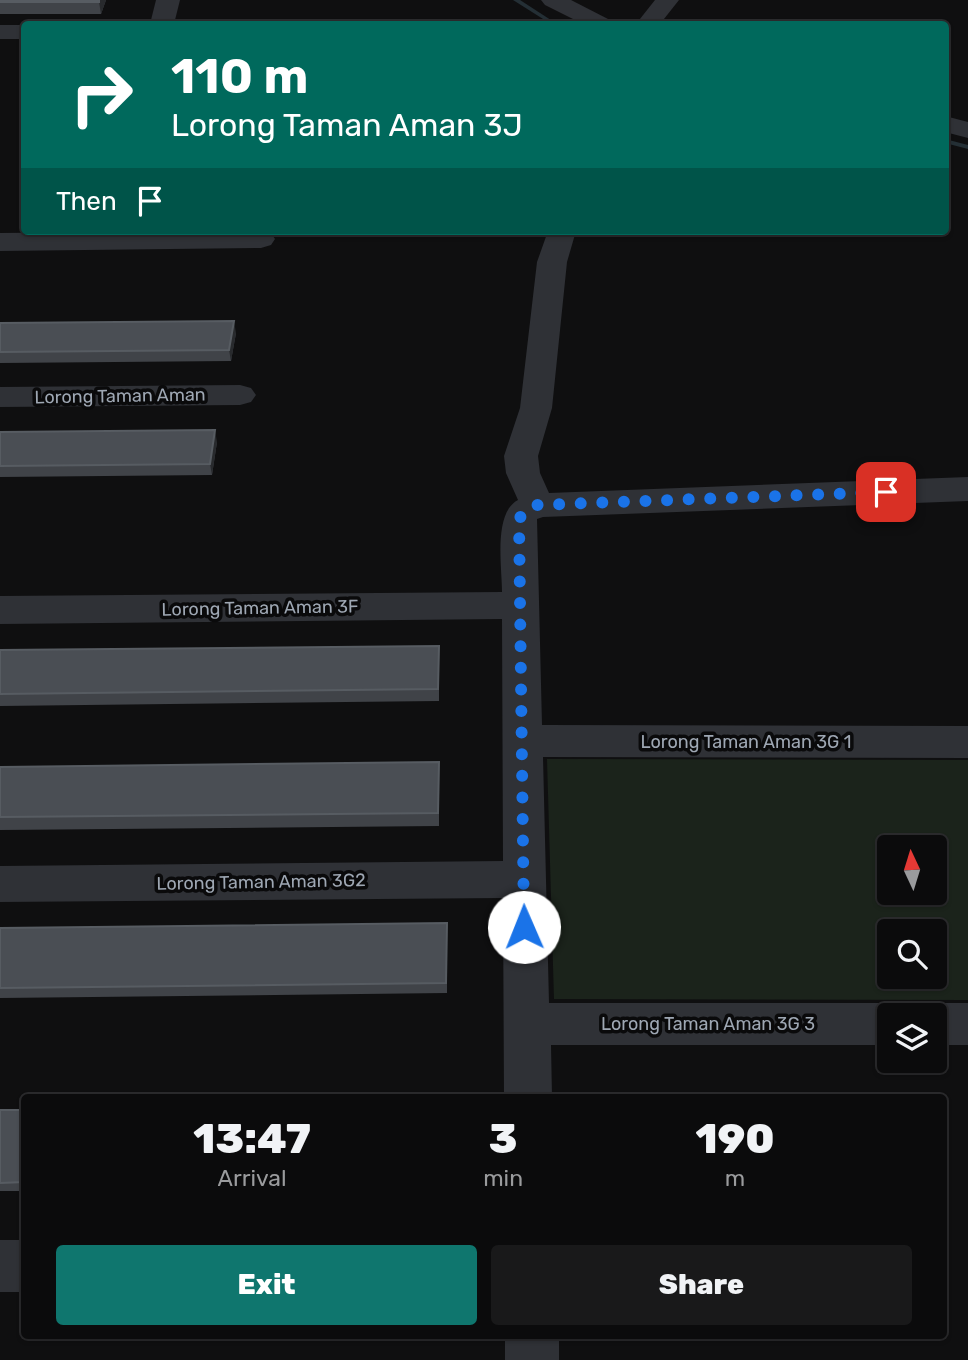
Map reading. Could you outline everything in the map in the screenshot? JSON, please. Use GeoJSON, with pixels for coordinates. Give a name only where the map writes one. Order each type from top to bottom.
{"type":"FeatureCollection","features":[{"type":"Feature","properties":{"kind":"street"},"geometry":{"type":"LineString","coordinates":[[163,21],[168,0]]}},
{"type":"Feature","properties":{"kind":"street"},"geometry":{"type":"LineString","coordinates":[[554,0],[594,21]]}},
{"type":"Feature","properties":{"kind":"street"},"geometry":{"type":"LineString","coordinates":[[650,21],[667,0]]}},
{"type":"Feature","properties":{"kind":"street"},"geometry":{"type":"LineString","coordinates":[[0,32],[21,32]]}},
{"type":"Feature","properties":{"kind":"street"},"geometry":{"type":"LineString","coordinates":[[949,125],[968,130]]}},
{"type":"Feature","properties":{"kind":"street"},"geometry":{"type":"LineString","coordinates":[[537,505],[523,473],[521,456],[536,408],[552,262],[561,235]]}},
{"type":"Feature","properties":{"kind":"street"},"geometry":{"type":"LineString","coordinates":[[0,242],[261,239]]}},
{"type":"Feature","properties":{"kind":"street","name":"Lorong Taman Aman"},"geometry":{"type":"LineString","coordinates":[[0,397],[240,395]]}},
{"type":"Feature","properties":{"kind":"street"},"geometry":{"type":"LineString","coordinates":[[528,1094],[519,519],[525,511],[537,505],[968,489]]}},
{"type":"Feature","properties":{"kind":"street","name":"Lorong Taman Aman 3F"},"geometry":{"type":"LineString","coordinates":[[0,610],[521,605]]}},
{"type":"Feature","properties":{"kind":"street","name":"Lorong Taman Aman 3G 1"},"geometry":{"type":"LineString","coordinates":[[523,741],[968,742]]}},
{"type":"Feature","properties":{"kind":"street","name":"Lorong Taman Aman 3G2"},"geometry":{"type":"LineString","coordinates":[[0,884],[523,879]]}},
{"type":"Feature","properties":{"kind":"street","name":"Lorong Taman Aman 3G 3"},"geometry":{"type":"LineString","coordinates":[[527,1024],[877,1024]]}},
{"type":"Feature","properties":{"kind":"street"},"geometry":{"type":"LineString","coordinates":[[947,1024],[968,1024]]}},
{"type":"Feature","properties":{"kind":"street"},"geometry":{"type":"LineString","coordinates":[[0,1266],[21,1266]]}},
{"type":"Feature","properties":{"kind":"street"},"geometry":{"type":"LineString","coordinates":[[531,1339],[532,1360]]}},
{"type":"Feature","properties":{"kind":"shaded area"},"geometry":{"type":"Polygon","coordinates":[[[547,759],[968,760],[968,1000],[554,999],[547,759]]]}},
{"type":"Feature","properties":{"kind":"building"},"geometry":{"type":"Polygon","coordinates":[[[99,0],[99,2],[0,2],[99,0]]]}},
{"type":"Feature","properties":{"kind":"building"},"geometry":{"type":"Polygon","coordinates":[[[234,321],[229,350],[0,352],[0,323],[234,321]]]}},
{"type":"Feature","properties":{"kind":"building"},"geometry":{"type":"Polygon","coordinates":[[[215,430],[210,464],[0,466],[0,432],[215,430]]]}},
{"type":"Feature","properties":{"kind":"building"},"geometry":{"type":"Polygon","coordinates":[[[439,646],[438,689],[0,694],[0,650],[439,646]]]}},
{"type":"Feature","properties":{"kind":"building"},"geometry":{"type":"Polygon","coordinates":[[[439,762],[438,813],[0,817],[0,767],[439,762]]]}},
{"type":"Feature","properties":{"kind":"building"},"geometry":{"type":"Polygon","coordinates":[[[447,923],[446,983],[0,988],[0,928],[447,923]]]}},
{"type":"Feature","properties":{"kind":"building"},"geometry":{"type":"Polygon","coordinates":[[[0,1110],[21,1110],[21,1182],[0,1183],[0,1110]]]}},
{"type":"Feature","properties":{"kind":"waterway"},"geometry":{"type":"LineString","coordinates":[[516,0],[549,21]]}},
{"type":"Feature","properties":{"kind":"waterway"},"geometry":{"type":"LineString","coordinates":[[949,142],[968,147]]}},
{"type":"Feature","properties":{"kind":"route"},"geometry":{"type":"LineString","coordinates":[[524,927],[519,519],[525,511],[537,505],[886,492]]}}]}
